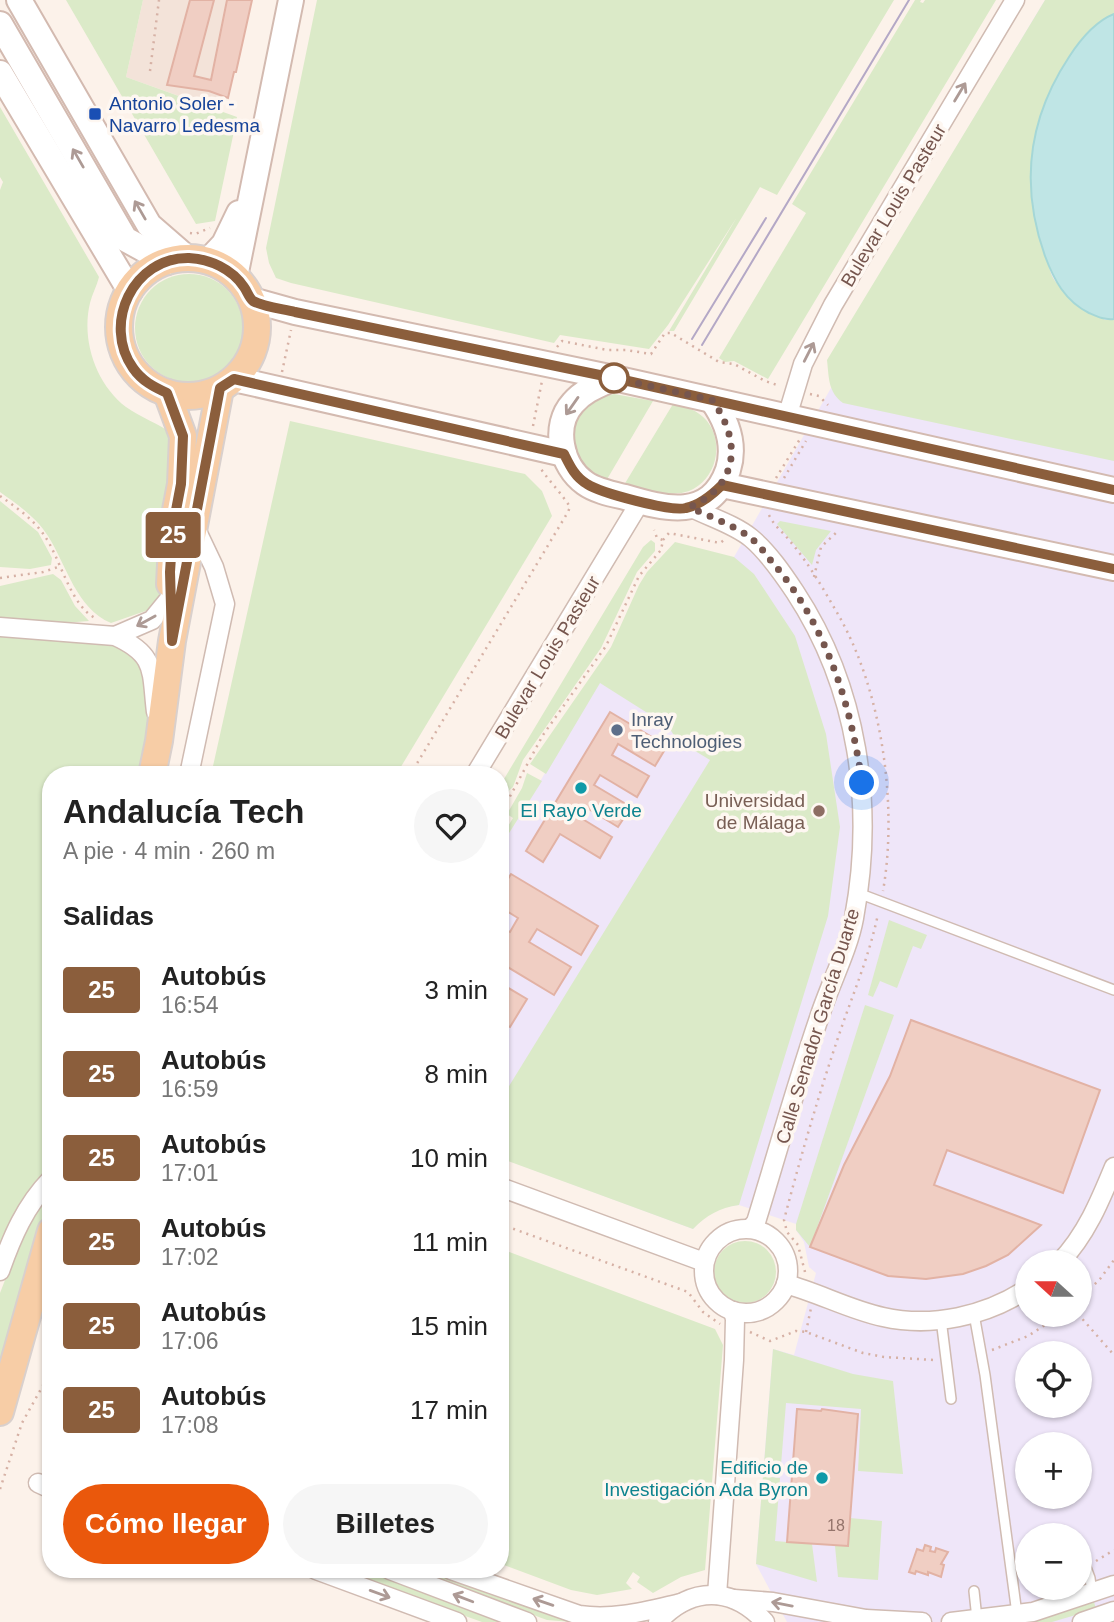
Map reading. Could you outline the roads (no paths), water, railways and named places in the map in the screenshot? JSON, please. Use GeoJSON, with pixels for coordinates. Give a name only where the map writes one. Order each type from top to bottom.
{"type":"FeatureCollection","features":[{"type":"Feature","properties":{"kind":"main road"},"geometry":{"type":"LineString","coordinates":[[187,260],[222,267],[235,277],[251,300],[257,321],[255,342],[248,362],[227,384],[203,395],[185,397],[167,393],[148,384],[134,369],[123,351],[119,331],[122,310],[130,290],[146,273],[187,260]]}},
{"type":"Feature","properties":{"kind":"main road"},"geometry":{"type":"LineString","coordinates":[[154,766],[172,641],[227,384]]}},
{"type":"Feature","properties":{"kind":"main road"},"geometry":{"type":"LineString","coordinates":[[167,393],[183,436],[181,484],[173,526],[170,598],[172,641]]}},
{"type":"Feature","properties":{"kind":"main road"},"geometry":{"type":"LineString","coordinates":[[0,1412],[42,1263]]}},
{"type":"Feature","properties":{"kind":"street"},"geometry":{"type":"LineString","coordinates":[[19,0],[149,225],[187,260]]}},
{"type":"Feature","properties":{"kind":"street"},"geometry":{"type":"LineString","coordinates":[[235,277],[291,0]]}},
{"type":"Feature","properties":{"kind":"street","name":"Bulevar Louis Pasteur"},"geometry":{"type":"LineString","coordinates":[[810,419],[803,364],[833,305],[1015,0]]}},
{"type":"Feature","properties":{"kind":"street"},"geometry":{"type":"LineString","coordinates":[[0,24],[125,239],[187,260],[224,244],[252,187]]}},
{"type":"Feature","properties":{"kind":"street"},"geometry":{"type":"LineString","coordinates":[[0,73],[130,290]]}},
{"type":"Feature","properties":{"kind":"street"},"geometry":{"type":"LineString","coordinates":[[251,300],[308,315],[810,419],[1114,490]]}},
{"type":"Feature","properties":{"kind":"street"},"geometry":{"type":"LineString","coordinates":[[614,378],[585,392],[570,405],[561,427],[564,454],[575,474],[587,485],[640,502],[684,509],[713,494],[722,485],[731,458],[729,430],[712,400]]}},
{"type":"Feature","properties":{"kind":"street"},"geometry":{"type":"LineString","coordinates":[[227,384],[564,454]]}},
{"type":"Feature","properties":{"kind":"street"},"geometry":{"type":"LineString","coordinates":[[722,485],[772,499],[1114,568]]}},
{"type":"Feature","properties":{"kind":"street","name":"Bulevar Louis Pasteur"},"geometry":{"type":"LineString","coordinates":[[480,766],[640,502]]}},
{"type":"Feature","properties":{"kind":"street","name":"Calle Senador García Duarte"},"geometry":{"type":"LineString","coordinates":[[690,507],[753,539],[784,576],[810,616],[828,652],[847,707],[862,783],[862,846],[853,921],[819,1018],[756,1222],[751,1228]]}},
{"type":"Feature","properties":{"kind":"street"},"geometry":{"type":"LineString","coordinates":[[191,766],[225,604],[214,567],[195,527]]}},
{"type":"Feature","properties":{"kind":"street"},"geometry":{"type":"LineString","coordinates":[[115,636],[152,620],[170,598]]}},
{"type":"Feature","properties":{"kind":"street"},"geometry":{"type":"LineString","coordinates":[[0,626],[115,636],[131,643],[144,654],[151,669],[159,741]]}},
{"type":"Feature","properties":{"kind":"street"},"geometry":{"type":"LineString","coordinates":[[1072,1250],[1087,1227],[1114,1167]]}},
{"type":"Feature","properties":{"kind":"street"},"geometry":{"type":"LineString","coordinates":[[0,1271],[14,1232],[42,1188]]}},
{"type":"Feature","properties":{"kind":"street"},"geometry":{"type":"LineString","coordinates":[[509,1189],[704,1262]]}},
{"type":"Feature","properties":{"kind":"street"},"geometry":{"type":"LineString","coordinates":[[726,1597],[734,1320],[713,1298],[703,1275],[708,1250],[726,1233],[751,1228],[774,1239],[783,1249],[787,1261],[786,1284],[778,1298],[769,1306],[745,1313],[734,1320]]}},
{"type":"Feature","properties":{"kind":"street"},"geometry":{"type":"LineString","coordinates":[[786,1284],[882,1317],[906,1320],[974,1314],[1015,1296]]}},
{"type":"Feature","properties":{"kind":"street"},"geometry":{"type":"LineString","coordinates":[[338,1578],[457,1622]]}},
{"type":"Feature","properties":{"kind":"street"},"geometry":{"type":"LineString","coordinates":[[411,1578],[527,1622]]}},
{"type":"Feature","properties":{"kind":"street"},"geometry":{"type":"LineString","coordinates":[[474,1578],[579,1615],[601,1618],[627,1616],[695,1597],[726,1597],[773,1602],[866,1619],[922,1622]]}},
{"type":"Feature","properties":{"kind":"street"},"geometry":{"type":"LineString","coordinates":[[951,1622],[1033,1612],[1114,1585]]}},
{"type":"Feature","properties":{"kind":"street"},"geometry":{"type":"LineString","coordinates":[[726,1597],[753,1609],[765,1622]]}},
{"type":"Feature","properties":{"kind":"street"},"geometry":{"type":"LineString","coordinates":[[658,1622],[681,1602]]}},
{"type":"Feature","properties":{"kind":"street"},"geometry":{"type":"LineString","coordinates":[[1082,1622],[1114,1611]]}},
{"type":"Feature","properties":{"kind":"lane"},"geometry":{"type":"LineString","coordinates":[[858,893],[1114,990]]}},
{"type":"Feature","properties":{"kind":"lane"},"geometry":{"type":"LineString","coordinates":[[974,1314],[985,1374],[1017,1614]]}},
{"type":"Feature","properties":{"kind":"lane"},"geometry":{"type":"LineString","coordinates":[[941,1319],[951,1399]]}},
{"type":"Feature","properties":{"kind":"lane"},"geometry":{"type":"LineString","coordinates":[[1092,1588],[1093,1593]]}},
{"type":"Feature","properties":{"kind":"lane"},"geometry":{"type":"LineString","coordinates":[[974,1591],[977,1619]]}},
{"type":"Feature","properties":{"kind":"water"},"geometry":{"type":"Polygon","coordinates":[[[1114,14],[1114,319],[1104,319],[1073,302],[1052,273],[1037,230],[1031,179],[1037,129],[1055,80],[1083,38],[1100,22],[1114,14]]]}},
{"type":"Feature","properties":{"kind":"tram line"},"geometry":{"type":"LineString","coordinates":[[702,345],[909,0]]}},
{"type":"Feature","properties":{"kind":"tram line"},"geometry":{"type":"LineString","coordinates":[[692,339],[766,218]]}},
{"type":"Feature","properties":{"kind":"place","name":"Antonio Soler - Navarro Ledesma"},"geometry":{"type":"Point","coordinates":[95,114]}},
{"type":"Feature","properties":{"kind":"place","name":"Inray Technologies"},"geometry":{"type":"Point","coordinates":[617,730]}},
{"type":"Feature","properties":{"kind":"place","name":"El Rayo Verde"},"geometry":{"type":"Point","coordinates":[581,788]}},
{"type":"Feature","properties":{"kind":"place","name":"Universidad de Málaga"},"geometry":{"type":"Point","coordinates":[819,811]}},
{"type":"Feature","properties":{"kind":"place","name":"Edificio de Investigación Ada Byron"},"geometry":{"type":"Point","coordinates":[822,1478]}}]}
